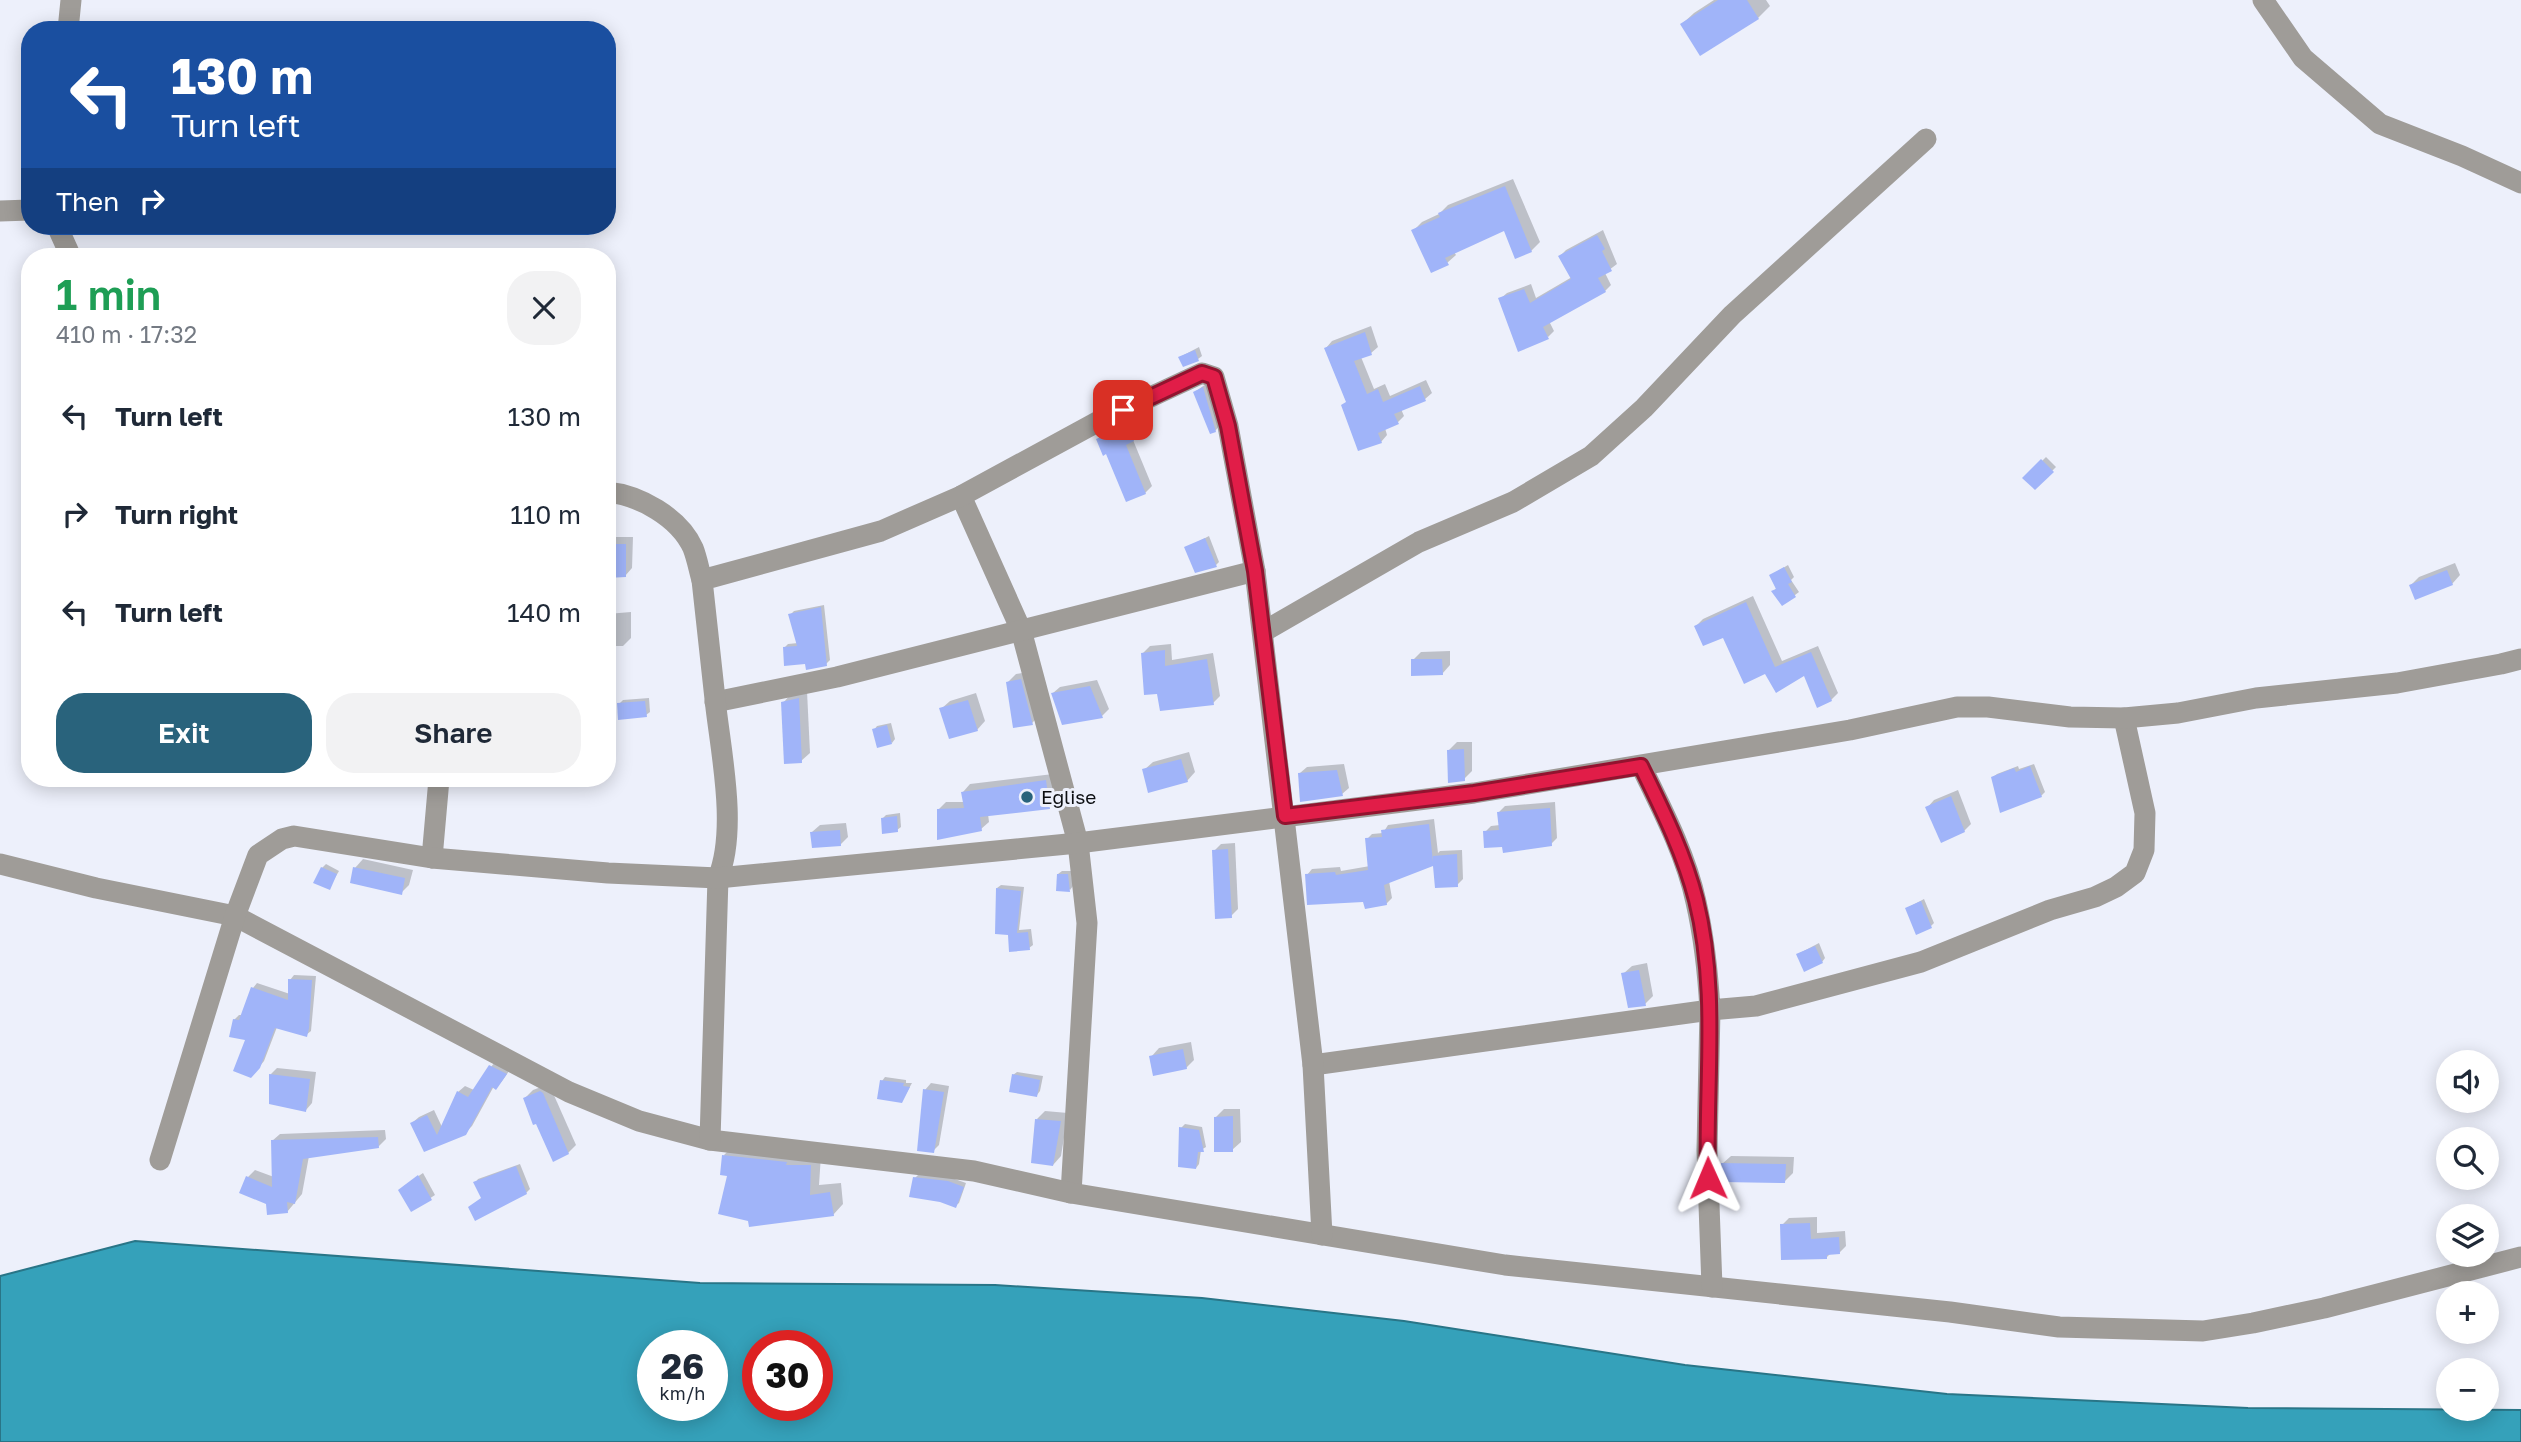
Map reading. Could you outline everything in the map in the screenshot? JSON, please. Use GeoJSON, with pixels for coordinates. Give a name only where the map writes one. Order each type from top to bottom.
{"type":"FeatureCollection","features":[{"type":"Feature","properties":{"kind":"street"},"geometry":{"type":"LineString","coordinates":[[69,21],[71,0]]}},
{"type":"Feature","properties":{"kind":"street"},"geometry":{"type":"LineString","coordinates":[[2263,0],[2303,58],[2380,124],[2462,156],[2521,183]]}},
{"type":"Feature","properties":{"kind":"street"},"geometry":{"type":"LineString","coordinates":[[1263,632],[1419,542],[1513,502],[1591,456],[1644,408],[1732,315],[1926,139]]}},
{"type":"Feature","properties":{"kind":"street"},"geometry":{"type":"LineString","coordinates":[[0,211],[21,210]]}},
{"type":"Feature","properties":{"kind":"street"},"geometry":{"type":"LineString","coordinates":[[702,580],[881,531],[961,496],[1099,421],[1194,377],[1208,373],[1214,377],[1226,415],[1255,571],[1263,632],[1312,1065],[1322,1235]]}},
{"type":"Feature","properties":{"kind":"street"},"geometry":{"type":"LineString","coordinates":[[616,494],[642,501],[663,514],[681,531],[692,546],[702,580],[726,796],[725,845],[723,865],[718,878],[709,1140]]}},
{"type":"Feature","properties":{"kind":"street"},"geometry":{"type":"LineString","coordinates":[[961,496],[1021,630],[1078,843],[1087,923],[1071,1193]]}},
{"type":"Feature","properties":{"kind":"street"},"geometry":{"type":"LineString","coordinates":[[715,702],[837,677],[1255,571]]}},
{"type":"Feature","properties":{"kind":"street"},"geometry":{"type":"LineString","coordinates":[[160,1160],[235,916],[258,855],[282,839],[294,836],[432,859],[595,872],[718,878],[1078,843],[1474,793],[1863,727],[1957,707],[1987,706],[2070,717],[2124,718],[2178,713],[2256,698],[2397,683],[2521,659]]}},
{"type":"Feature","properties":{"kind":"street"},"geometry":{"type":"LineString","coordinates":[[1312,1065],[1756,1006],[1921,962],[2037,915],[2116,887],[2135,873],[2144,850],[2144,813],[2124,718]]}},
{"type":"Feature","properties":{"kind":"street"},"geometry":{"type":"LineString","coordinates":[[1641,766],[1670,826],[1696,900],[1708,979],[1710,1010],[1707,1150],[1712,1287]]}},
{"type":"Feature","properties":{"kind":"street"},"geometry":{"type":"LineString","coordinates":[[432,859],[438,787]]}},
{"type":"Feature","properties":{"kind":"street"},"geometry":{"type":"LineString","coordinates":[[0,864],[96,888],[235,916],[569,1092],[639,1121],[709,1140],[974,1171],[1071,1193],[1505,1265],[1950,1312],[2059,1327],[2203,1331],[2324,1308],[2521,1257]]}},
{"type":"Feature","properties":{"kind":"water"},"geometry":{"type":"Polygon","coordinates":[[[135,1241],[700,1283],[995,1285],[1202,1298],[1404,1321],[1685,1365],[1947,1394],[2248,1408],[2436,1409],[2436,1421],[2499,1421],[2499,1410],[2521,1410],[2521,1442],[0,1442],[0,1276],[135,1241]]]}},
{"type":"Feature","properties":{"kind":"building"},"geometry":{"type":"Polygon","coordinates":[[[1718,0],[1747,0],[1759,19],[1700,56],[1680,24],[1718,0]]]}},
{"type":"Feature","properties":{"kind":"building"},"geometry":{"type":"Polygon","coordinates":[[[1505,186],[1532,252],[1515,259],[1504,231],[1445,258],[1449,265],[1431,273],[1411,230],[1440,217],[1438,213],[1505,186]]]}},
{"type":"Feature","properties":{"kind":"building"},"geometry":{"type":"Polygon","coordinates":[[[1597,235],[1612,271],[1598,278],[1606,292],[1543,327],[1549,339],[1518,352],[1498,298],[1524,289],[1530,303],[1571,279],[1558,256],[1597,235]]]}},
{"type":"Feature","properties":{"kind":"building"},"geometry":{"type":"Polygon","coordinates":[[[1365,332],[1372,355],[1354,361],[1367,394],[1378,389],[1383,402],[1420,386],[1426,401],[1394,414],[1399,424],[1378,433],[1382,443],[1358,451],[1341,405],[1346,402],[1324,348],[1365,332]]]}},
{"type":"Feature","properties":{"kind":"building"},"geometry":{"type":"Polygon","coordinates":[[[1195,350],[1199,361],[1183,367],[1178,357],[1195,350]]]}},
{"type":"Feature","properties":{"kind":"building"},"geometry":{"type":"Polygon","coordinates":[[[1203,387],[1216,432],[1210,434],[1193,392],[1203,387]]]}},
{"type":"Feature","properties":{"kind":"building"},"geometry":{"type":"Polygon","coordinates":[[[1128,426],[1134,441],[1126,445],[1146,494],[1126,502],[1106,454],[1103,456],[1096,439],[1128,426]]]}},
{"type":"Feature","properties":{"kind":"building"},"geometry":{"type":"Polygon","coordinates":[[[2041,459],[2054,472],[2035,490],[2022,478],[2041,459]]]}},
{"type":"Feature","properties":{"kind":"building"},"geometry":{"type":"Polygon","coordinates":[[[1205,538],[1217,567],[1195,573],[1184,547],[1205,538]]]}},
{"type":"Feature","properties":{"kind":"building"},"geometry":{"type":"Polygon","coordinates":[[[616,544],[626,544],[626,577],[616,578],[616,544]]]}},
{"type":"Feature","properties":{"kind":"building"},"geometry":{"type":"Polygon","coordinates":[[[1784,567],[1792,582],[1788,584],[1796,597],[1782,606],[1771,591],[1776,589],[1769,575],[1784,567]]]}},
{"type":"Feature","properties":{"kind":"building"},"geometry":{"type":"Polygon","coordinates":[[[2447,570],[2453,585],[2415,600],[2409,585],[2447,570]]]}},
{"type":"Feature","properties":{"kind":"building"},"geometry":{"type":"Polygon","coordinates":[[[1746,602],[1775,667],[1811,652],[1832,701],[1817,708],[1804,676],[1776,693],[1765,674],[1744,684],[1723,638],[1703,646],[1694,626],[1746,602]]]}},
{"type":"Feature","properties":{"kind":"building"},"geometry":{"type":"Polygon","coordinates":[[[821,607],[827,666],[806,670],[805,664],[784,666],[783,647],[797,646],[788,614],[821,607]]]}},
{"type":"Feature","properties":{"kind":"building"},"geometry":{"type":"Polygon","coordinates":[[[1165,650],[1165,666],[1207,659],[1214,705],[1160,711],[1157,694],[1144,695],[1141,653],[1165,650]]]}},
{"type":"Feature","properties":{"kind":"building"},"geometry":{"type":"Polygon","coordinates":[[[1411,659],[1442,659],[1443,675],[1411,676],[1411,659]]]}},
{"type":"Feature","properties":{"kind":"building"},"geometry":{"type":"Polygon","coordinates":[[[1021,679],[1033,725],[1013,728],[1006,682],[1021,679]]]}},
{"type":"Feature","properties":{"kind":"building"},"geometry":{"type":"Polygon","coordinates":[[[1090,686],[1103,718],[1062,725],[1051,693],[1090,686]]]}},
{"type":"Feature","properties":{"kind":"building"},"geometry":{"type":"Polygon","coordinates":[[[799,698],[802,763],[784,764],[781,702],[799,698]]]}},
{"type":"Feature","properties":{"kind":"building"},"geometry":{"type":"Polygon","coordinates":[[[968,700],[978,731],[949,739],[939,708],[968,700]]]}},
{"type":"Feature","properties":{"kind":"building"},"geometry":{"type":"Polygon","coordinates":[[[645,701],[647,717],[618,720],[617,703],[645,701]]]}},
{"type":"Feature","properties":{"kind":"building"},"geometry":{"type":"Polygon","coordinates":[[[887,725],[892,744],[877,748],[872,729],[887,725]]]}},
{"type":"Feature","properties":{"kind":"building"},"geometry":{"type":"Polygon","coordinates":[[[1464,749],[1465,781],[1448,783],[1447,750],[1464,749]]]}},
{"type":"Feature","properties":{"kind":"building"},"geometry":{"type":"Polygon","coordinates":[[[1181,759],[1188,782],[1148,793],[1142,769],[1181,759]]]}},
{"type":"Feature","properties":{"kind":"building"},"geometry":{"type":"Polygon","coordinates":[[[2030,766],[2042,797],[2000,813],[1991,777],[2014,768],[2016,772],[2030,766]]]}},
{"type":"Feature","properties":{"kind":"building"},"geometry":{"type":"Polygon","coordinates":[[[1337,770],[1343,796],[1300,802],[1298,773],[1337,770]]]}},
{"type":"Feature","properties":{"kind":"building"},"geometry":{"type":"Polygon","coordinates":[[[1046,780],[1050,809],[980,817],[982,831],[937,840],[937,809],[964,808],[961,792],[1046,780]]]}},
{"type":"Feature","properties":{"kind":"building"},"geometry":{"type":"Polygon","coordinates":[[[1951,796],[1965,832],[1941,843],[1925,807],[1951,796]]]}},
{"type":"Feature","properties":{"kind":"building"},"geometry":{"type":"Polygon","coordinates":[[[1550,808],[1552,846],[1503,853],[1502,847],[1484,848],[1483,831],[1499,830],[1497,812],[1550,808]]]}},
{"type":"Feature","properties":{"kind":"building"},"geometry":{"type":"Polygon","coordinates":[[[897,816],[898,832],[882,834],[881,818],[897,816]]]}},
{"type":"Feature","properties":{"kind":"building"},"geometry":{"type":"Polygon","coordinates":[[[1429,824],[1433,862],[1433,856],[1457,854],[1458,887],[1435,888],[1433,866],[1384,885],[1387,905],[1365,909],[1363,902],[1307,905],[1305,874],[1335,872],[1336,875],[1368,870],[1365,838],[1382,837],[1381,830],[1429,824]]]}},
{"type":"Feature","properties":{"kind":"building"},"geometry":{"type":"Polygon","coordinates":[[[840,830],[841,846],[812,848],[810,832],[840,830]]]}},
{"type":"Feature","properties":{"kind":"building"},"geometry":{"type":"Polygon","coordinates":[[[1228,849],[1232,918],[1215,919],[1212,850],[1228,849]]]}},
{"type":"Feature","properties":{"kind":"building"},"geometry":{"type":"Polygon","coordinates":[[[321,867],[337,874],[330,890],[313,883],[321,867]]]}},
{"type":"Feature","properties":{"kind":"building"},"geometry":{"type":"Polygon","coordinates":[[[353,867],[405,878],[402,895],[350,883],[353,867]]]}},
{"type":"Feature","properties":{"kind":"building"},"geometry":{"type":"Polygon","coordinates":[[[1057,874],[1068,874],[1070,892],[1056,891],[1057,874]]]}},
{"type":"Feature","properties":{"kind":"building"},"geometry":{"type":"Polygon","coordinates":[[[996,888],[1021,891],[1017,933],[1028,932],[1030,950],[1009,952],[1008,935],[995,934],[996,888]]]}},
{"type":"Feature","properties":{"kind":"building"},"geometry":{"type":"Polygon","coordinates":[[[1921,901],[1932,928],[1916,935],[1905,908],[1921,901]]]}},
{"type":"Feature","properties":{"kind":"building"},"geometry":{"type":"Polygon","coordinates":[[[1815,946],[1823,963],[1804,972],[1796,954],[1815,946]]]}},
{"type":"Feature","properties":{"kind":"building"},"geometry":{"type":"Polygon","coordinates":[[[1639,970],[1646,1006],[1628,1008],[1621,973],[1639,970]]]}},
{"type":"Feature","properties":{"kind":"building"},"geometry":{"type":"Polygon","coordinates":[[[288,979],[312,980],[307,1037],[275,1028],[260,1068],[251,1078],[233,1071],[245,1040],[229,1037],[233,1019],[239,1020],[251,987],[288,1000],[288,979]]]}},
{"type":"Feature","properties":{"kind":"building"},"geometry":{"type":"Polygon","coordinates":[[[1183,1049],[1187,1069],[1153,1076],[1149,1056],[1183,1049]]]}},
{"type":"Feature","properties":{"kind":"building"},"geometry":{"type":"Polygon","coordinates":[[[489,1065],[507,1074],[496,1090],[492,1087],[466,1135],[424,1152],[410,1123],[427,1115],[437,1135],[457,1091],[468,1097],[489,1065]]]}},
{"type":"Feature","properties":{"kind":"building"},"geometry":{"type":"Polygon","coordinates":[[[269,1074],[310,1079],[306,1112],[269,1104],[269,1074]]]}},
{"type":"Feature","properties":{"kind":"building"},"geometry":{"type":"Polygon","coordinates":[[[1012,1074],[1040,1080],[1037,1097],[1009,1092],[1012,1074]]]}},
{"type":"Feature","properties":{"kind":"building"},"geometry":{"type":"Polygon","coordinates":[[[880,1080],[904,1083],[903,1086],[910,1087],[902,1103],[877,1099],[880,1080]]]}},
{"type":"Feature","properties":{"kind":"building"},"geometry":{"type":"Polygon","coordinates":[[[923,1089],[944,1092],[934,1153],[917,1151],[923,1089]]]}},
{"type":"Feature","properties":{"kind":"building"},"geometry":{"type":"Polygon","coordinates":[[[540,1091],[569,1154],[553,1162],[536,1124],[533,1125],[523,1098],[540,1091]]]}},
{"type":"Feature","properties":{"kind":"building"},"geometry":{"type":"Polygon","coordinates":[[[1233,1116],[1233,1152],[1214,1152],[1214,1117],[1233,1116]]]}},
{"type":"Feature","properties":{"kind":"building"},"geometry":{"type":"Polygon","coordinates":[[[1035,1119],[1061,1121],[1053,1166],[1031,1163],[1035,1119]]]}},
{"type":"Feature","properties":{"kind":"building"},"geometry":{"type":"Polygon","coordinates":[[[1179,1127],[1199,1130],[1204,1152],[1198,1152],[1196,1169],[1178,1167],[1179,1127]]]}},
{"type":"Feature","properties":{"kind":"building"},"geometry":{"type":"Polygon","coordinates":[[[378,1137],[379,1148],[303,1159],[295,1204],[287,1202],[288,1213],[267,1215],[266,1204],[239,1193],[246,1176],[272,1187],[271,1140],[378,1137]]]}},
{"type":"Feature","properties":{"kind":"building"},"geometry":{"type":"Polygon","coordinates":[[[722,1155],[787,1162],[786,1165],[811,1165],[810,1195],[830,1192],[834,1216],[749,1227],[748,1221],[718,1214],[727,1176],[720,1175],[722,1155]]]}},
{"type":"Feature","properties":{"kind":"building"},"geometry":{"type":"Polygon","coordinates":[[[1721,1163],[1786,1164],[1785,1183],[1721,1182],[1721,1163]]]}},
{"type":"Feature","properties":{"kind":"building"},"geometry":{"type":"Polygon","coordinates":[[[516,1166],[527,1194],[475,1221],[468,1207],[481,1198],[473,1182],[516,1166]]]}},
{"type":"Feature","properties":{"kind":"building"},"geometry":{"type":"Polygon","coordinates":[[[418,1175],[432,1200],[411,1212],[398,1190],[418,1175]]]}},
{"type":"Feature","properties":{"kind":"building"},"geometry":{"type":"Polygon","coordinates":[[[913,1177],[948,1181],[964,1187],[956,1208],[940,1202],[909,1197],[913,1177]]]}},
{"type":"Feature","properties":{"kind":"building"},"geometry":{"type":"Polygon","coordinates":[[[1810,1223],[1811,1239],[1839,1237],[1840,1254],[1827,1255],[1827,1259],[1781,1260],[1780,1224],[1810,1223]]]}},
{"type":"Feature","properties":{"kind":"place","name":"Eglise"},"geometry":{"type":"Point","coordinates":[1027,797]}},
{"type":"Feature","properties":{"kind":"route"},"geometry":{"type":"LineString","coordinates":[[1123,410],[1202,373],[1214,377],[1228,426],[1255,571],[1285,816],[1474,793],[1641,766],[1670,826],[1696,900],[1710,1010],[1708,1178]]}}]}
